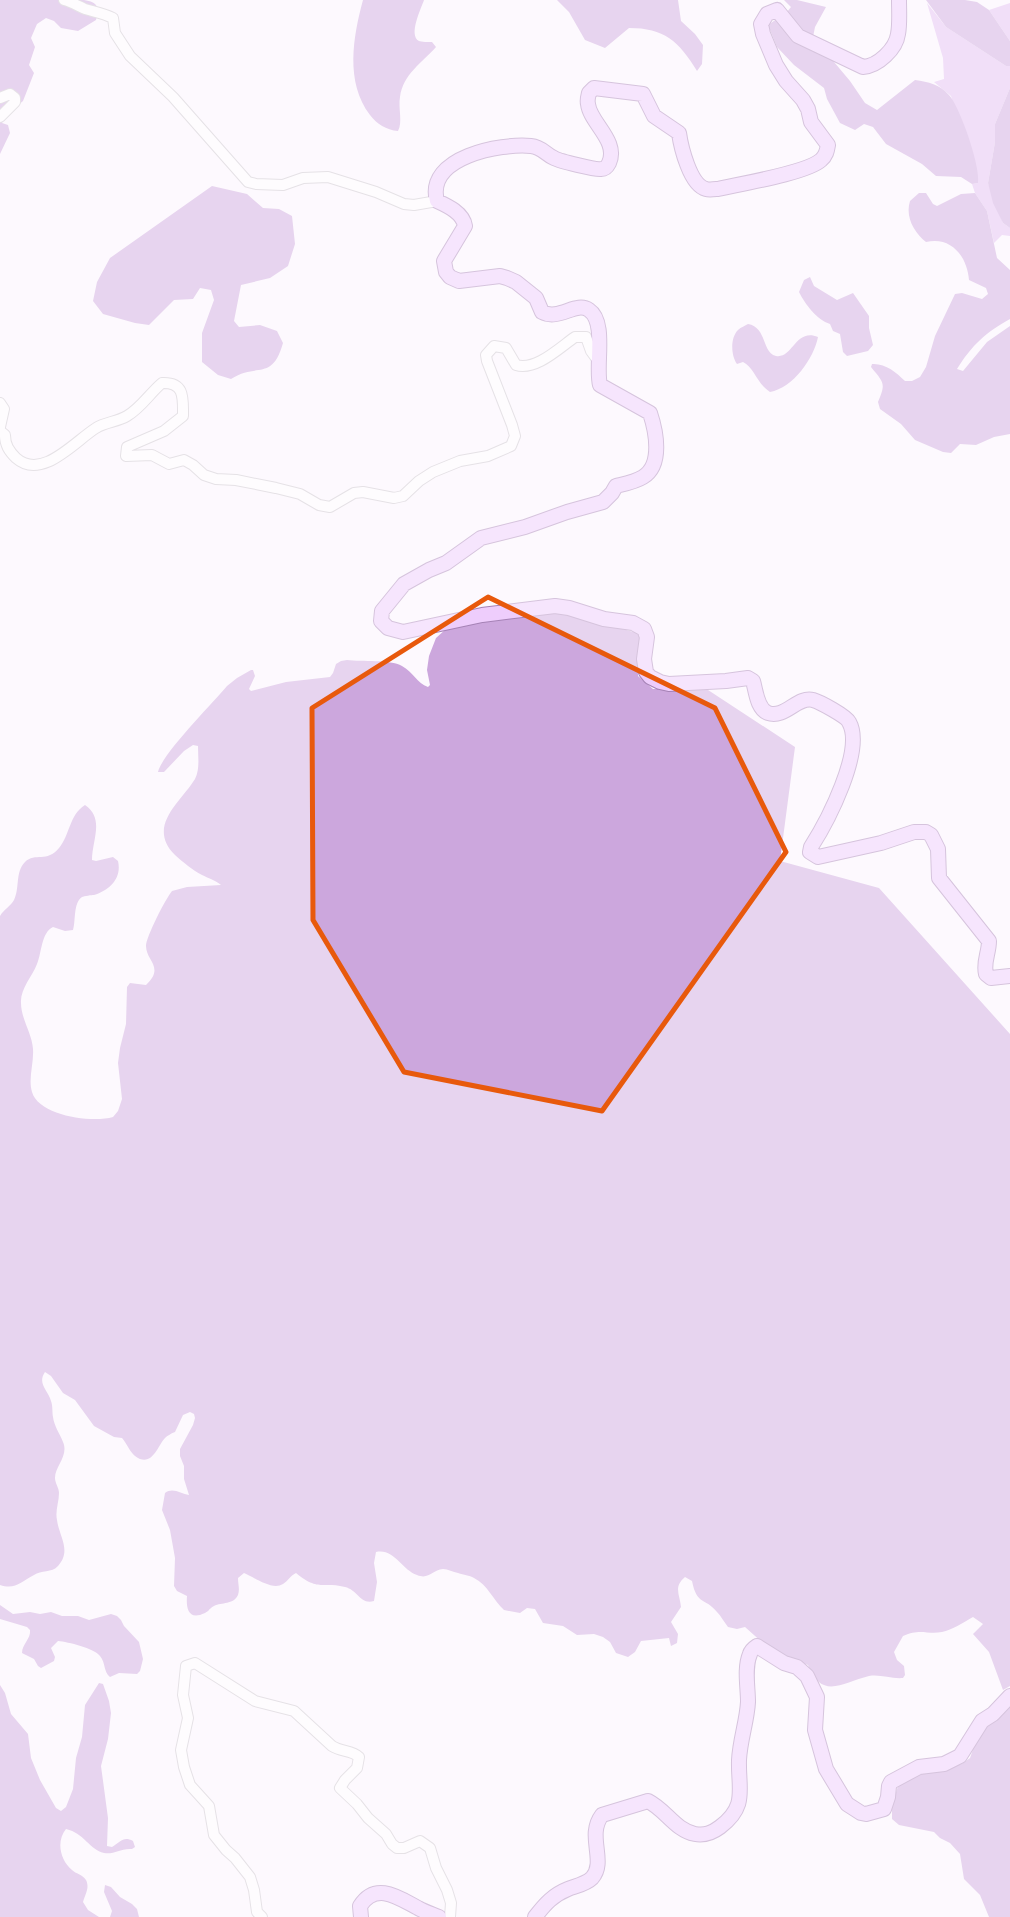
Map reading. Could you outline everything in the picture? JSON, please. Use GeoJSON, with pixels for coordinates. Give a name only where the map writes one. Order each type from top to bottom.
{"type":"FeatureCollection","features":[{"type":"Feature","properties":{"kind":"main road"},"geometry":{"type":"LineString","coordinates":[[899,0],[898,37],[872,67],[863,68],[798,36],[777,10],[767,14],[761,24],[776,65],[803,100],[811,122],[828,145],[820,162],[806,169],[707,190],[696,182],[681,151],[679,133],[654,116],[643,94],[594,88],[589,93],[588,106],[608,144],[610,159],[605,169],[555,159],[545,150],[534,146],[488,150],[468,155],[449,167],[437,184],[437,201],[458,214],[464,221],[464,226],[444,261],[446,272],[459,281],[500,276],[507,278],[536,298],[541,312],[548,315],[555,316],[570,309],[586,307],[591,311],[596,319],[600,344],[600,385],[650,412],[656,451],[654,464],[649,472],[642,478],[615,486],[603,502],[481,538],[446,564],[404,584],[382,611],[381,621],[388,628],[403,632],[482,615],[555,606],[569,608],[644,629],[647,637],[646,672],[660,682],[669,684],[748,678],[752,681],[760,706],[766,712],[774,714],[788,710],[810,699],[842,716],[852,730],[851,761],[830,816],[810,852],[818,857],[914,832],[931,835],[938,849],[939,878],[989,941],[984,964],[986,974],[991,978],[1010,976]]}},
{"type":"Feature","properties":{"kind":"main road"},"geometry":{"type":"LineString","coordinates":[[535,1917],[555,1895],[592,1879],[598,1864],[596,1827],[602,1815],[648,1801],[686,1832],[699,1835],[710,1833],[734,1814],[741,1793],[739,1760],[748,1704],[748,1668],[750,1654],[757,1646],[784,1664],[797,1667],[807,1676],[817,1697],[815,1730],[826,1769],[847,1804],[862,1814],[873,1814],[884,1809],[891,1782],[919,1767],[944,1764],[960,1756],[976,1728],[1010,1696]]}},
{"type":"Feature","properties":{"kind":"main road"},"geometry":{"type":"LineString","coordinates":[[361,1917],[360,1906],[363,1900],[374,1893],[396,1896],[439,1917]]}},
{"type":"Feature","properties":{"kind":"street"},"geometry":{"type":"LineString","coordinates":[[64,0],[101,11],[113,18],[115,33],[130,56],[173,97],[248,183],[284,185],[303,178],[328,177],[404,204],[437,201]]}},
{"type":"Feature","properties":{"kind":"street"},"geometry":{"type":"LineString","coordinates":[[0,98],[10,94],[15,98],[15,102],[0,117]]}},
{"type":"Feature","properties":{"kind":"street"},"geometry":{"type":"LineString","coordinates":[[0,403],[4,408],[0,429],[5,435],[5,444],[10,453],[24,464],[35,466],[58,458],[99,426],[127,416],[162,383],[172,383],[179,387],[182,395],[183,416],[164,431],[127,447],[126,456],[152,455],[169,464],[184,460],[204,475],[216,479],[276,488],[300,494],[318,506],[330,507],[354,493],[363,492],[394,498],[403,496],[433,472],[460,461],[488,456],[511,446],[515,436],[512,425],[486,355],[495,346],[506,348],[516,365],[523,367],[535,364],[576,337],[582,336],[586,337],[599,362]]}},
{"type":"Feature","properties":{"kind":"street"},"geometry":{"type":"LineString","coordinates":[[262,1917],[257,1912],[250,1877],[214,1835],[209,1806],[190,1785],[184,1767],[181,1750],[188,1718],[183,1695],[184,1673],[186,1666],[190,1664],[195,1663],[208,1670],[255,1701],[294,1711],[338,1750],[355,1753],[359,1757],[359,1765],[340,1788],[397,1848],[404,1849],[420,1841],[430,1847],[450,1898],[450,1917]]}},
{"type":"Feature","properties":{"kind":"highlighted area"},"geometry":{"type":"Polygon","coordinates":[[[488,597],[715,708],[786,852],[602,1111],[404,1072],[313,920],[312,708],[488,597]]]}},
{"type":"Feature","properties":{"kind":"shaded area"},"geometry":{"type":"Polygon","coordinates":[[[0,0],[84,0],[95,4],[98,12],[96,20],[78,31],[61,28],[46,18],[37,24],[31,38],[35,47],[29,65],[34,73],[23,101],[4,117],[2,123],[8,125],[10,133],[0,154],[0,0]]]}},
{"type":"Feature","properties":{"kind":"shaded area"},"geometry":{"type":"Polygon","coordinates":[[[363,0],[424,0],[416,22],[416,38],[419,41],[432,42],[436,47],[405,82],[400,97],[398,131],[386,128],[373,118],[362,102],[357,88],[354,44],[363,0]]]}},
{"type":"Feature","properties":{"kind":"shaded area"},"geometry":{"type":"Polygon","coordinates":[[[557,0],[678,0],[681,21],[703,45],[702,64],[697,71],[677,44],[652,30],[629,28],[605,48],[585,40],[569,12],[557,0]]]}},
{"type":"Feature","properties":{"kind":"shaded area"},"geometry":{"type":"Polygon","coordinates":[[[784,0],[797,0],[826,7],[815,27],[813,37],[865,103],[877,110],[915,80],[934,84],[945,91],[954,102],[969,138],[978,183],[972,184],[961,177],[936,176],[922,164],[886,144],[873,127],[864,124],[855,130],[840,123],[824,88],[794,65],[777,47],[768,25],[791,7],[784,0]]]}},
{"type":"Feature","properties":{"kind":"shaded area"},"geometry":{"type":"Polygon","coordinates":[[[926,0],[965,0],[977,2],[989,10],[1010,41],[1010,66],[946,27],[926,0]]]}},
{"type":"Feature","properties":{"kind":"shaded area"},"geometry":{"type":"Polygon","coordinates":[[[927,3],[946,27],[1010,66],[1010,88],[995,124],[995,142],[988,183],[1003,223],[1010,228],[1010,236],[1002,235],[994,243],[987,211],[972,184],[978,183],[951,96],[934,82],[944,79],[943,58],[927,3]]]}},
{"type":"Feature","properties":{"kind":"shaded area"},"geometry":{"type":"Polygon","coordinates":[[[1010,3],[1010,41],[989,10],[1010,3]]]}},
{"type":"Feature","properties":{"kind":"shaded area"},"geometry":{"type":"Polygon","coordinates":[[[1010,88],[1010,228],[1003,223],[993,203],[988,183],[995,142],[995,124],[1010,88]]]}},
{"type":"Feature","properties":{"kind":"shaded area"},"geometry":{"type":"Polygon","coordinates":[[[212,186],[247,194],[263,208],[279,209],[292,216],[295,244],[288,266],[270,278],[241,285],[234,321],[239,327],[260,325],[277,331],[283,343],[279,355],[269,367],[231,379],[218,375],[202,362],[202,333],[214,300],[211,290],[200,288],[193,299],[174,300],[149,325],[103,314],[93,301],[97,282],[110,258],[212,186]]]}},
{"type":"Feature","properties":{"kind":"shaded area"},"geometry":{"type":"Polygon","coordinates":[[[919,193],[926,193],[937,206],[961,194],[975,193],[987,211],[997,258],[1010,270],[1010,319],[980,340],[957,369],[963,371],[987,342],[1010,326],[1010,434],[976,445],[960,444],[951,453],[915,440],[901,424],[880,409],[878,402],[882,383],[871,367],[872,364],[877,364],[886,367],[905,381],[920,377],[926,367],[935,336],[955,294],[962,293],[982,299],[988,294],[986,288],[969,280],[965,263],[956,250],[943,242],[926,242],[914,229],[909,207],[910,201],[919,193]]]}},
{"type":"Feature","properties":{"kind":"shaded area"},"geometry":{"type":"Polygon","coordinates":[[[810,277],[814,286],[837,300],[853,293],[869,316],[873,345],[868,351],[847,356],[843,352],[840,334],[833,331],[830,324],[812,311],[799,292],[804,280],[810,277]]]}},
{"type":"Feature","properties":{"kind":"shaded area"},"geometry":{"type":"Polygon","coordinates":[[[748,324],[758,330],[768,350],[776,356],[782,356],[804,337],[818,337],[807,363],[787,385],[770,392],[747,364],[737,364],[735,361],[732,347],[734,338],[738,330],[748,324]]]}},
{"type":"Feature","properties":{"kind":"shaded area"},"geometry":{"type":"Polygon","coordinates":[[[563,613],[641,634],[638,676],[653,689],[705,688],[795,747],[780,861],[879,888],[1010,1034],[1010,1686],[1003,1690],[989,1652],[973,1634],[983,1624],[973,1617],[946,1631],[915,1632],[903,1636],[894,1652],[897,1660],[904,1666],[903,1678],[873,1676],[842,1685],[827,1686],[820,1683],[808,1665],[772,1651],[745,1627],[728,1627],[713,1607],[699,1598],[692,1581],[685,1577],[678,1588],[681,1607],[671,1622],[678,1634],[677,1643],[671,1646],[669,1638],[641,1641],[635,1652],[628,1657],[616,1653],[610,1642],[603,1637],[594,1634],[577,1635],[563,1626],[543,1623],[535,1609],[527,1608],[520,1613],[504,1610],[483,1585],[472,1577],[447,1569],[421,1576],[393,1556],[382,1552],[376,1552],[374,1563],[377,1582],[374,1601],[365,1601],[345,1587],[310,1582],[296,1573],[283,1584],[274,1586],[244,1573],[238,1578],[239,1591],[236,1598],[195,1615],[189,1612],[187,1596],[177,1591],[174,1586],[175,1558],[170,1530],[162,1510],[165,1493],[168,1491],[189,1495],[180,1449],[193,1425],[194,1414],[190,1412],[183,1415],[175,1432],[165,1438],[154,1454],[146,1460],[141,1459],[133,1454],[122,1438],[114,1437],[94,1426],[75,1400],[63,1393],[45,1372],[43,1384],[51,1401],[54,1420],[64,1447],[55,1478],[59,1493],[58,1526],[64,1543],[64,1555],[53,1570],[37,1573],[14,1586],[0,1585],[0,916],[14,900],[22,866],[29,859],[55,852],[63,843],[76,814],[85,805],[95,817],[96,823],[92,860],[113,857],[118,861],[118,873],[110,887],[79,900],[73,930],[65,931],[53,927],[46,934],[37,964],[22,993],[21,1003],[32,1043],[31,1087],[37,1100],[45,1107],[67,1116],[92,1119],[113,1117],[122,1099],[118,1063],[126,1024],[127,987],[130,983],[146,985],[154,973],[146,946],[153,926],[172,891],[187,887],[221,885],[195,871],[175,855],[164,834],[169,815],[197,775],[198,746],[193,745],[164,772],[158,772],[168,754],[200,716],[227,686],[251,670],[255,676],[249,689],[251,691],[286,682],[330,677],[336,664],[347,660],[397,664],[428,687],[429,656],[436,638],[446,629],[516,615],[563,613]]]}},
{"type":"Feature","properties":{"kind":"shaded area"},"geometry":{"type":"Polygon","coordinates":[[[0,1605],[13,1614],[51,1612],[89,1620],[111,1614],[117,1616],[139,1642],[143,1659],[140,1671],[137,1674],[119,1673],[110,1677],[97,1653],[58,1641],[51,1648],[54,1661],[41,1668],[34,1659],[22,1653],[30,1630],[0,1619],[0,1605]]]}},
{"type":"Feature","properties":{"kind":"shaded area"},"geometry":{"type":"Polygon","coordinates":[[[99,1683],[103,1684],[111,1713],[101,1766],[108,1818],[107,1846],[112,1847],[127,1839],[133,1841],[135,1847],[104,1853],[78,1834],[66,1829],[60,1845],[62,1856],[68,1866],[86,1880],[83,1902],[88,1910],[99,1917],[0,1917],[0,1685],[11,1714],[28,1734],[31,1758],[40,1780],[56,1808],[61,1811],[66,1807],[73,1789],[85,1705],[99,1683]]]}},
{"type":"Feature","properties":{"kind":"shaded area"},"geometry":{"type":"Polygon","coordinates":[[[1010,1705],[1010,1917],[989,1917],[980,1895],[964,1879],[960,1854],[934,1832],[899,1825],[892,1819],[892,1805],[898,1786],[920,1773],[962,1764],[970,1758],[978,1735],[1010,1705]]]}},
{"type":"Feature","properties":{"kind":"shaded area"},"geometry":{"type":"Polygon","coordinates":[[[105,1885],[132,1904],[139,1917],[110,1917],[112,1911],[104,1892],[105,1885]]]}}]}
